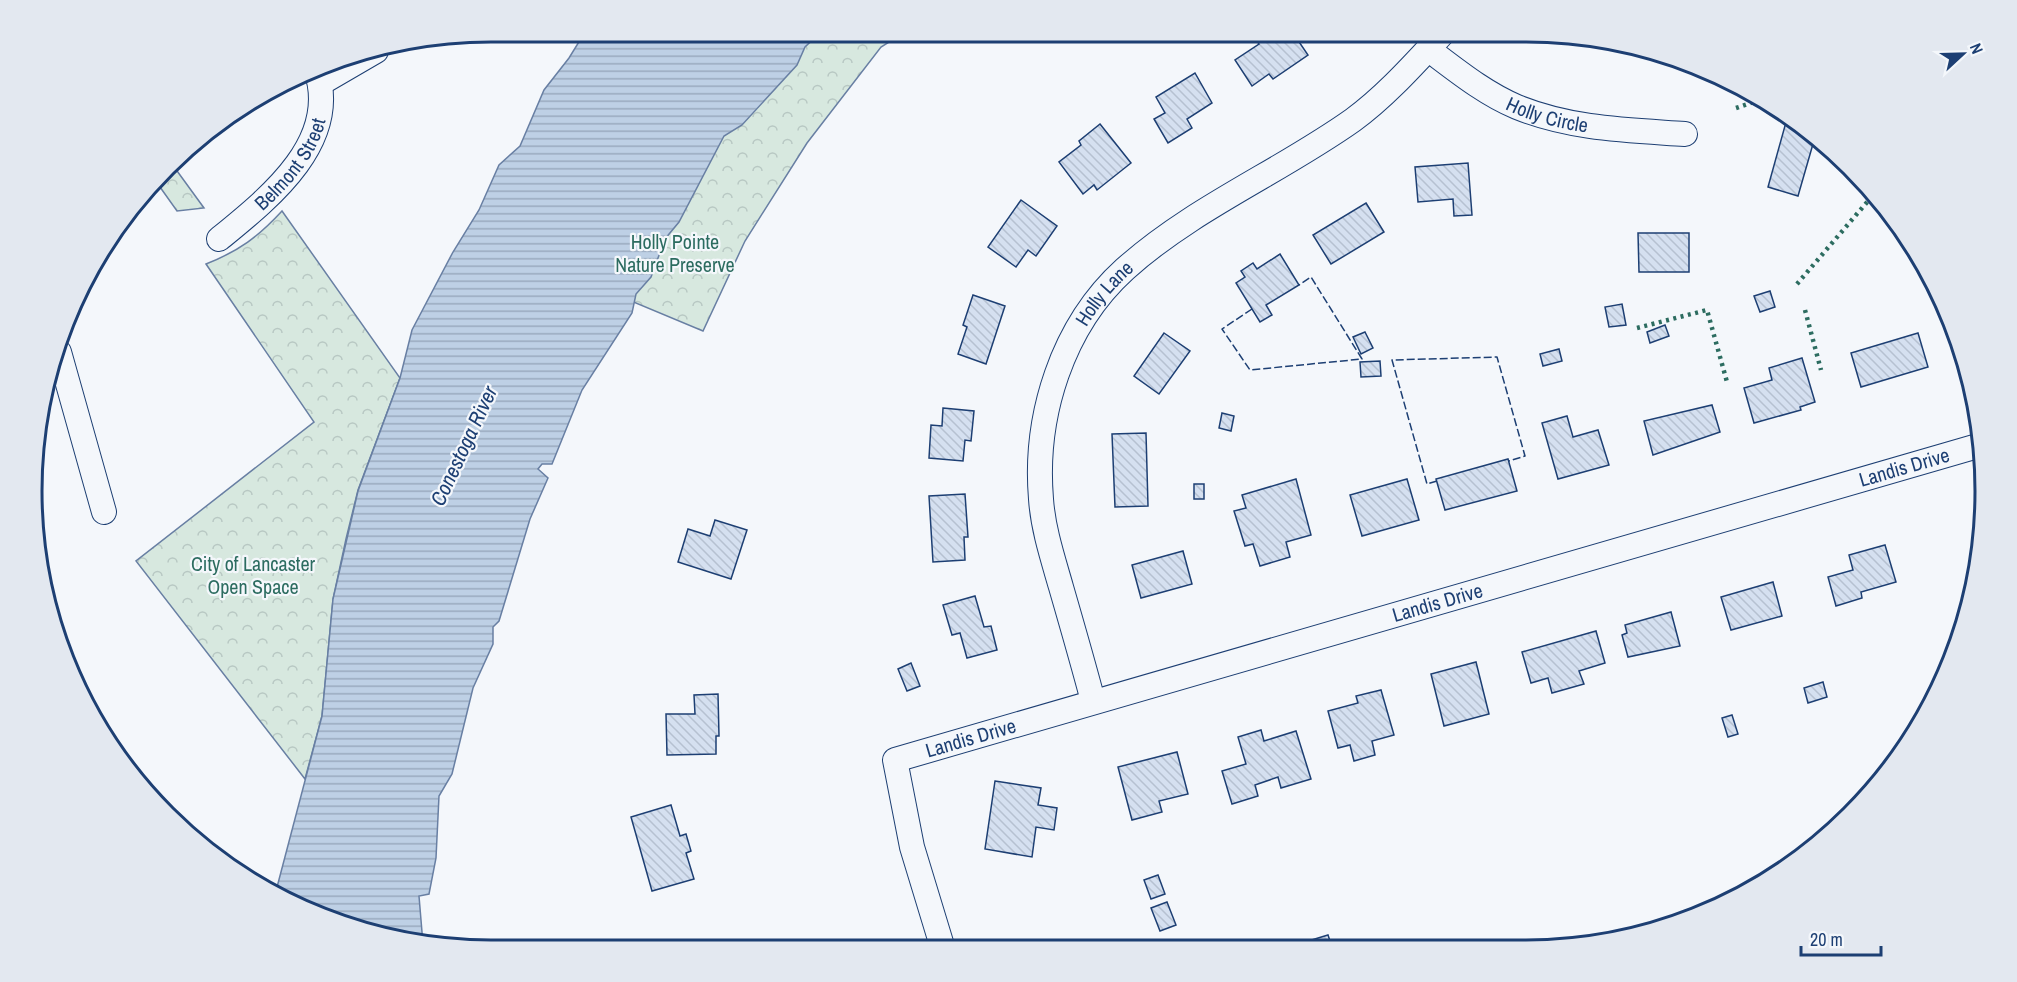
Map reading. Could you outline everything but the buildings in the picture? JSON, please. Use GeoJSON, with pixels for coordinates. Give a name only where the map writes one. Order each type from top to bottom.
{"type":"FeatureCollection","features":[{"type":"Feature","properties":{"kind":"street","name":"Holly Lane"},"geometry":{"type":"LineString","coordinates":[[1093,701],[1051,552],[1041,501],[1039,457],[1045,415],[1056,374],[1073,338],[1095,303],[1124,270],[1150,249],[1354,118],[1435,42]]}},
{"type":"Feature","properties":{"kind":"street","name":"Holly Circle"},"geometry":{"type":"LineString","coordinates":[[1428,49],[1472,82],[1515,106],[1554,120],[1595,128],[1685,134]]}},
{"type":"Feature","properties":{"kind":"street","name":"Belmont Street"},"geometry":{"type":"LineString","coordinates":[[219,238],[259,206],[297,165],[320,116],[319,76]]}},
{"type":"Feature","properties":{"kind":"street"},"geometry":{"type":"LineString","coordinates":[[62,361],[104,512]]}},
{"type":"Feature","properties":{"kind":"street","name":"Landis Drive"},"geometry":{"type":"LineString","coordinates":[[940,940],[912,847],[895,760],[1973,447]]}},
{"type":"Feature","properties":{"kind":"green space","name":"Holly Pointe Nature Preserve"},"geometry":{"type":"Polygon","coordinates":[[[752,42],[889,42],[881,47],[807,143],[745,241],[703,331],[595,286],[752,42]]]}},
{"type":"Feature","properties":{"kind":"green space"},"geometry":{"type":"Polygon","coordinates":[[[177,171],[204,208],[177,211],[160,188],[177,171]]]}},
{"type":"Feature","properties":{"kind":"green space","name":"City of Lancaster Open Space"},"geometry":{"type":"Polygon","coordinates":[[[282,211],[400,378],[358,490],[346,539],[333,599],[322,716],[305,779],[136,561],[314,422],[206,264],[247,242],[282,211]]]}},
{"type":"Feature","properties":{"kind":"water","name":"Conestoga River"},"geometry":{"type":"Polygon","coordinates":[[[579,42],[810,42],[805,47],[797,65],[742,125],[724,136],[679,222],[665,239],[651,277],[636,294],[632,313],[582,390],[552,464],[542,464],[538,469],[548,478],[530,519],[499,621],[493,627],[493,644],[473,688],[452,774],[439,796],[436,858],[429,894],[419,896],[422,934],[403,931],[375,925],[319,906],[277,886],[322,716],[333,599],[358,491],[400,378],[412,330],[453,252],[479,210],[499,165],[520,146],[544,90],[579,42]]]}},
{"type":"Feature","properties":{"kind":"hedge"},"geometry":{"type":"LineString","coordinates":[[1736,108],[1752,103]]}},
{"type":"Feature","properties":{"kind":"hedge"},"geometry":{"type":"LineString","coordinates":[[1797,284],[1868,201]]}},
{"type":"Feature","properties":{"kind":"hedge"},"geometry":{"type":"LineString","coordinates":[[1637,328],[1707,310],[1727,382]]}},
{"type":"Feature","properties":{"kind":"hedge"},"geometry":{"type":"LineString","coordinates":[[1805,310],[1821,370]]}},
{"type":"Feature","properties":{"kind":"fence"},"geometry":{"type":"LineString","coordinates":[[1252,309],[1222,329],[1250,370],[1362,359],[1311,277],[1299,285]]}},
{"type":"Feature","properties":{"kind":"fence"},"geometry":{"type":"LineString","coordinates":[[1437,481],[1427,484],[1392,360],[1497,357],[1525,456],[1509,461]]}}]}
